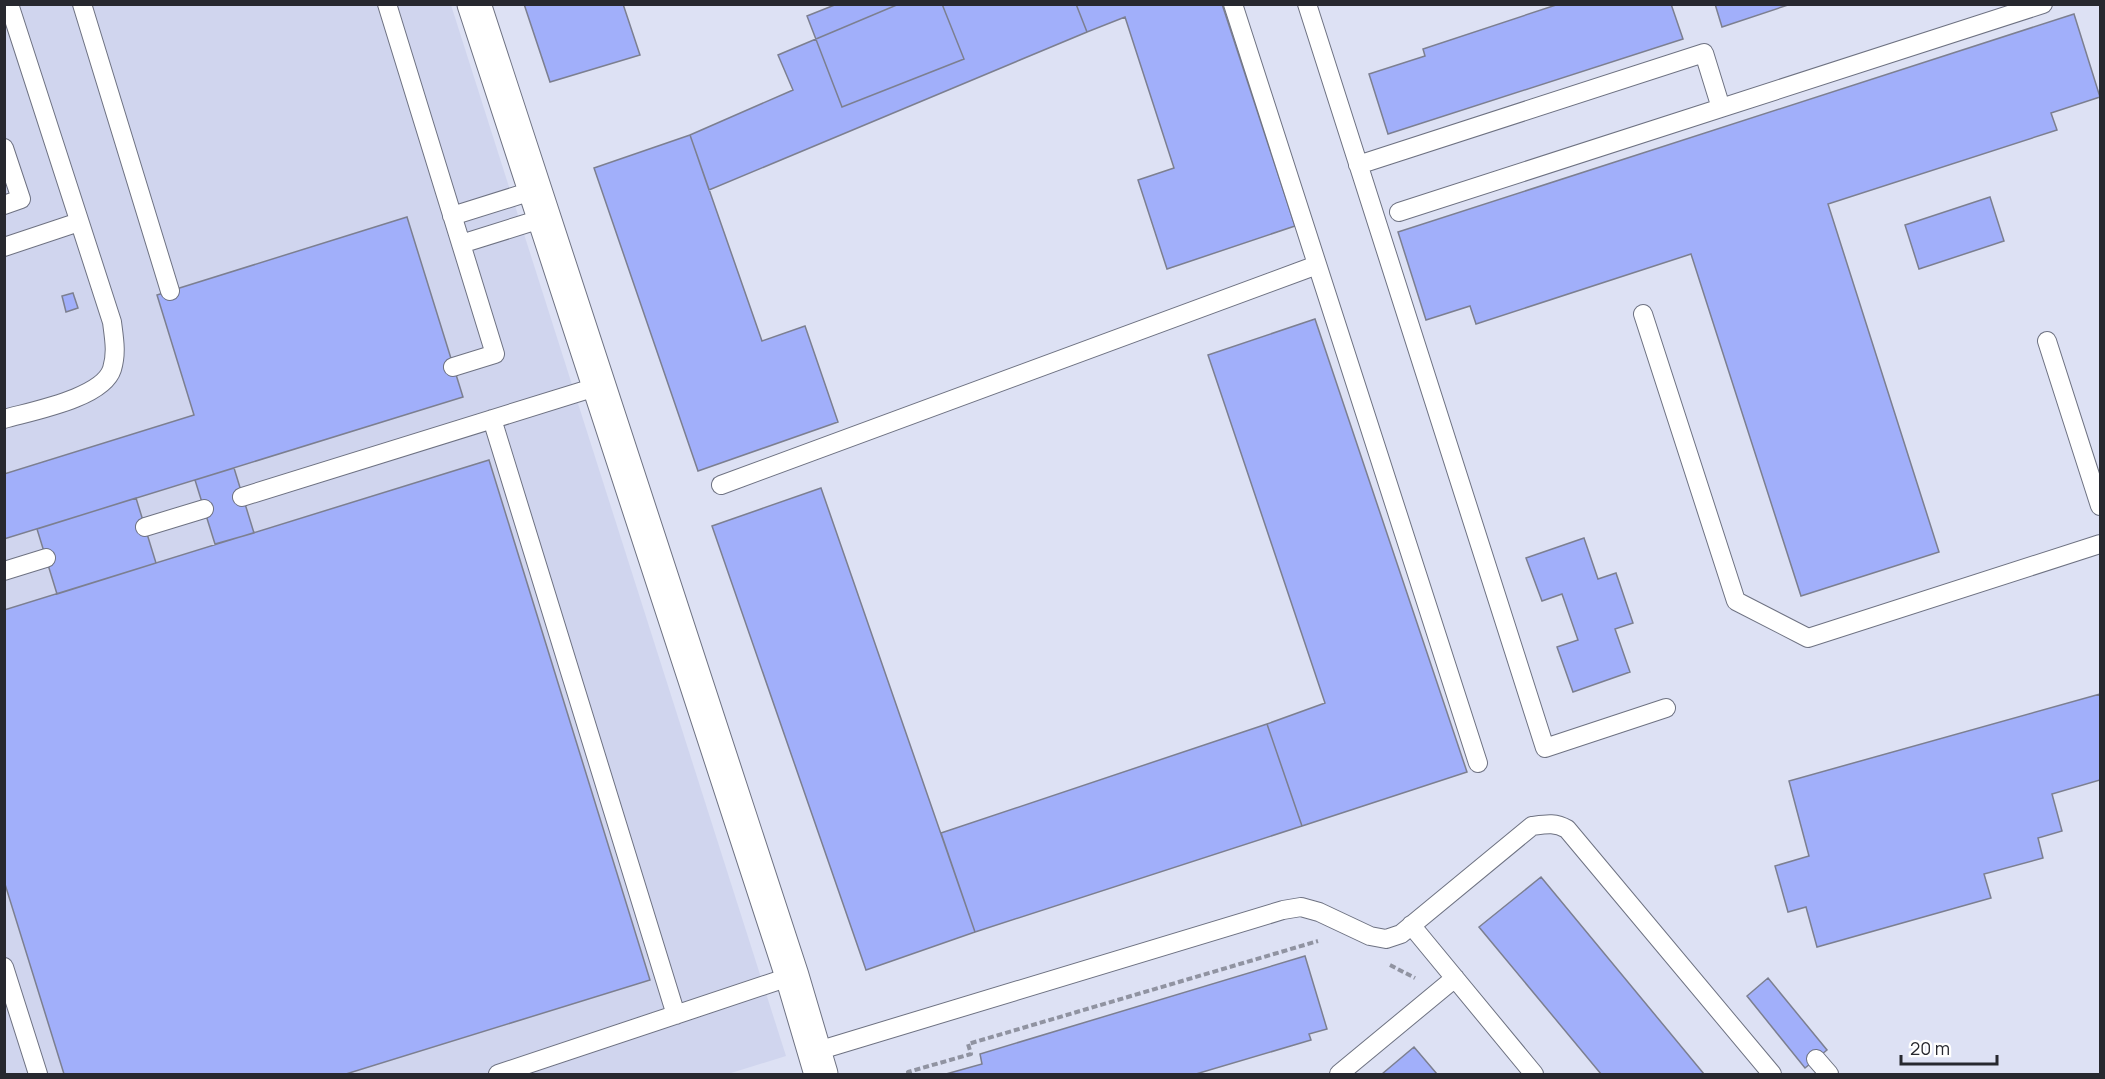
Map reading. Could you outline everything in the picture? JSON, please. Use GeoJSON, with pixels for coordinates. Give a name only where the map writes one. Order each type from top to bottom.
{"type":"FeatureCollection","features":[{"type":"Feature","properties":{"kind":"street"},"geometry":{"type":"LineString","coordinates":[[474,4],[792,976],[817,1063]]}},
{"type":"Feature","properties":{"kind":"lane"},"geometry":{"type":"LineString","coordinates":[[4,418],[84,396],[98,387],[112,371],[116,350],[112,322],[9,4]]}},
{"type":"Feature","properties":{"kind":"lane"},"geometry":{"type":"LineString","coordinates":[[82,4],[170,291]]}},
{"type":"Feature","properties":{"kind":"lane"},"geometry":{"type":"LineString","coordinates":[[387,4],[495,354],[453,367]]}},
{"type":"Feature","properties":{"kind":"lane"},"geometry":{"type":"LineString","coordinates":[[1233,4],[1478,763]]}},
{"type":"Feature","properties":{"kind":"lane"},"geometry":{"type":"LineString","coordinates":[[1399,212],[2043,4]]}},
{"type":"Feature","properties":{"kind":"lane"},"geometry":{"type":"LineString","coordinates":[[1308,5],[1545,748],[1666,708]]}},
{"type":"Feature","properties":{"kind":"lane"},"geometry":{"type":"LineString","coordinates":[[1358,165],[1704,53],[1721,108]]}},
{"type":"Feature","properties":{"kind":"lane"},"geometry":{"type":"LineString","coordinates":[[4,148],[21,199],[4,205]]}},
{"type":"Feature","properties":{"kind":"lane"},"geometry":{"type":"LineString","coordinates":[[452,216],[539,204]]}},
{"type":"Feature","properties":{"kind":"lane"},"geometry":{"type":"LineString","coordinates":[[461,244],[539,204]]}},
{"type":"Feature","properties":{"kind":"lane"},"geometry":{"type":"LineString","coordinates":[[4,247],[80,222]]}},
{"type":"Feature","properties":{"kind":"lane"},"geometry":{"type":"LineString","coordinates":[[721,485],[1317,265]]}},
{"type":"Feature","properties":{"kind":"lane"},"geometry":{"type":"LineString","coordinates":[[1643,314],[1736,602],[1808,639],[2100,544]]}},
{"type":"Feature","properties":{"kind":"lane"},"geometry":{"type":"LineString","coordinates":[[2047,341],[2100,506]]}},
{"type":"Feature","properties":{"kind":"lane"},"geometry":{"type":"LineString","coordinates":[[242,497],[599,386]]}},
{"type":"Feature","properties":{"kind":"lane"},"geometry":{"type":"LineString","coordinates":[[492,419],[676,1015]]}},
{"type":"Feature","properties":{"kind":"lane"},"geometry":{"type":"LineString","coordinates":[[145,527],[204,509]]}},
{"type":"Feature","properties":{"kind":"lane"},"geometry":{"type":"LineString","coordinates":[[4,571],[46,558]]}},
{"type":"Feature","properties":{"kind":"lane"},"geometry":{"type":"LineString","coordinates":[[817,1063],[1282,910],[1301,908],[1319,912],[1370,936],[1386,939],[1401,934],[1532,826],[1558,824],[1568,829],[1772,1074]]}},
{"type":"Feature","properties":{"kind":"lane"},"geometry":{"type":"LineString","coordinates":[[1411,925],[1534,1074]]}},
{"type":"Feature","properties":{"kind":"lane"},"geometry":{"type":"LineString","coordinates":[[4,968],[39,1074]]}},
{"type":"Feature","properties":{"kind":"lane"},"geometry":{"type":"LineString","coordinates":[[498,1074],[792,976]]}},
{"type":"Feature","properties":{"kind":"lane"},"geometry":{"type":"LineString","coordinates":[[1339,1074],[1455,978]]}},
{"type":"Feature","properties":{"kind":"lane"},"geometry":{"type":"LineString","coordinates":[[1816,1059],[1829,1074]]}},
{"type":"Feature","properties":{"kind":"path"},"geometry":{"type":"LineString","coordinates":[[909,1074],[908,1072],[971,1054],[968,1044],[1324,939]]}},
{"type":"Feature","properties":{"kind":"path"},"geometry":{"type":"LineString","coordinates":[[1387,964],[1440,991]]}},
{"type":"Feature","properties":{"kind":"shaded area"},"geometry":{"type":"Polygon","coordinates":[[[5,5],[451,5],[786,1056],[728,1074],[5,1074],[5,5]]]}},
{"type":"Feature","properties":{"kind":"building"},"geometry":{"type":"Polygon","coordinates":[[[524,4],[623,4],[640,55],[550,82],[524,4]]]}},
{"type":"Feature","properties":{"kind":"building"},"geometry":{"type":"Polygon","coordinates":[[[837,4],[942,4],[964,59],[842,107],[807,16],[837,4]]]}},
{"type":"Feature","properties":{"kind":"building"},"geometry":{"type":"Polygon","coordinates":[[[899,4],[1076,4],[1087,32],[709,190],[690,135],[793,90],[778,55],[899,4]]]}},
{"type":"Feature","properties":{"kind":"building"},"geometry":{"type":"Polygon","coordinates":[[[1076,4],[1222,4],[1295,226],[1167,269],[1138,180],[1174,168],[1125,17],[1087,32],[1076,4]]]}},
{"type":"Feature","properties":{"kind":"building"},"geometry":{"type":"Polygon","coordinates":[[[1559,4],[1671,4],[1683,39],[1388,134],[1369,74],[1425,56],[1423,49],[1559,4]]]}},
{"type":"Feature","properties":{"kind":"building"},"geometry":{"type":"Polygon","coordinates":[[[1715,4],[1791,4],[1722,27],[1715,4]]]}},
{"type":"Feature","properties":{"kind":"building"},"geometry":{"type":"Polygon","coordinates":[[[2074,14],[2100,97],[2051,113],[2057,130],[1828,204],[1939,552],[1801,596],[1691,254],[1476,324],[1470,306],[1426,320],[1398,232],[2074,14]]]}},
{"type":"Feature","properties":{"kind":"building"},"geometry":{"type":"Polygon","coordinates":[[[690,135],[762,341],[805,326],[838,422],[698,471],[594,168],[690,135]]]}},
{"type":"Feature","properties":{"kind":"building"},"geometry":{"type":"Polygon","coordinates":[[[1990,197],[2004,241],[1919,269],[1905,225],[1990,197]]]}},
{"type":"Feature","properties":{"kind":"building"},"geometry":{"type":"Polygon","coordinates":[[[407,217],[463,397],[4,539],[4,474],[194,415],[157,295],[407,217]]]}},
{"type":"Feature","properties":{"kind":"building"},"geometry":{"type":"Polygon","coordinates":[[[73,293],[78,308],[66,312],[62,296],[73,293]]]}},
{"type":"Feature","properties":{"kind":"building"},"geometry":{"type":"Polygon","coordinates":[[[1315,319],[1467,772],[1302,826],[1267,724],[1325,703],[1208,355],[1315,319]]]}},
{"type":"Feature","properties":{"kind":"building"},"geometry":{"type":"Polygon","coordinates":[[[489,460],[650,980],[346,1074],[64,1074],[4,881],[4,610],[489,460]]]}},
{"type":"Feature","properties":{"kind":"building"},"geometry":{"type":"Polygon","coordinates":[[[234,468],[254,533],[215,544],[195,480],[234,468]]]}},
{"type":"Feature","properties":{"kind":"building"},"geometry":{"type":"Polygon","coordinates":[[[821,488],[975,932],[866,970],[712,526],[821,488]]]}},
{"type":"Feature","properties":{"kind":"building"},"geometry":{"type":"Polygon","coordinates":[[[136,498],[156,563],[57,594],[37,529],[136,498]]]}},
{"type":"Feature","properties":{"kind":"building"},"geometry":{"type":"Polygon","coordinates":[[[1584,538],[1598,579],[1616,573],[1633,623],[1615,629],[1630,672],[1573,692],[1557,647],[1578,640],[1562,594],[1542,601],[1526,558],[1584,538]]]}},
{"type":"Feature","properties":{"kind":"building"},"geometry":{"type":"Polygon","coordinates":[[[2100,694],[2100,780],[2052,794],[2062,831],[2038,838],[2043,858],[1984,874],[1991,898],[1817,947],[1806,907],[1788,912],[1775,866],[1809,856],[1789,781],[2100,694]]]}},
{"type":"Feature","properties":{"kind":"building"},"geometry":{"type":"Polygon","coordinates":[[[1267,724],[1302,826],[975,932],[941,833],[1267,724]]]}},
{"type":"Feature","properties":{"kind":"building"},"geometry":{"type":"Polygon","coordinates":[[[1541,877],[1704,1074],[1601,1074],[1479,927],[1541,877]]]}},
{"type":"Feature","properties":{"kind":"building"},"geometry":{"type":"Polygon","coordinates":[[[1305,956],[1327,1029],[1309,1034],[1311,1040],[1196,1074],[946,1074],[982,1064],[980,1054],[1305,956]]]}},
{"type":"Feature","properties":{"kind":"building"},"geometry":{"type":"Polygon","coordinates":[[[1768,978],[1827,1050],[1805,1068],[1747,996],[1768,978]]]}},
{"type":"Feature","properties":{"kind":"building"},"geometry":{"type":"Polygon","coordinates":[[[1414,1047],[1437,1074],[1382,1074],[1414,1047]]]}}]}
